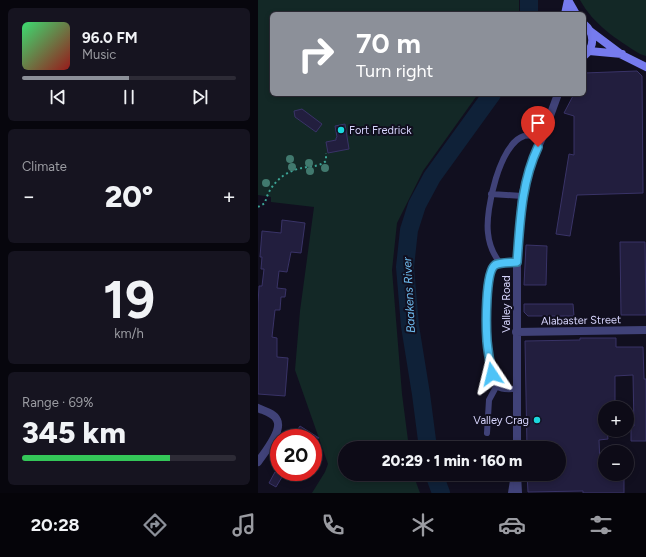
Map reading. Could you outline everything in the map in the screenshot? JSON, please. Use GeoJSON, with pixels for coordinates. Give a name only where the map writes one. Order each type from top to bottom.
{"type":"FeatureCollection","features":[{"type":"Feature","properties":{"kind":"street"},"geometry":{"type":"LineString","coordinates":[[565,12],[568,0]]}},
{"type":"Feature","properties":{"kind":"street"},"geometry":{"type":"LineString","coordinates":[[568,0],[575,12]]}},
{"type":"Feature","properties":{"kind":"street"},"geometry":{"type":"LineString","coordinates":[[586,26],[622,55],[646,67]]}},
{"type":"Feature","properties":{"kind":"street"},"geometry":{"type":"LineString","coordinates":[[590,30],[593,41],[587,53],[622,55]]}},
{"type":"Feature","properties":{"kind":"street","name":"Valley Road"},"geometry":{"type":"LineString","coordinates":[[517,441],[517,262],[522,196],[534,156],[557,96]]}},
{"type":"Feature","properties":{"kind":"street","name":"Alabaster Street"},"geometry":{"type":"LineString","coordinates":[[516,332],[646,330]]}},
{"type":"Feature","properties":{"kind":"street"},"geometry":{"type":"LineString","coordinates":[[258,408],[274,416],[278,423],[278,428],[274,438],[258,462]]}},
{"type":"Feature","properties":{"kind":"street"},"geometry":{"type":"LineString","coordinates":[[517,481],[518,493]]}},
{"type":"Feature","properties":{"kind":"lane"},"geometry":{"type":"LineString","coordinates":[[500,264],[494,256],[488,231],[491,194],[502,164],[509,149],[515,142],[524,136],[542,138]]}},
{"type":"Feature","properties":{"kind":"lane"},"geometry":{"type":"LineString","coordinates":[[491,194],[522,196]]}},
{"type":"Feature","properties":{"kind":"lane"},"geometry":{"type":"LineString","coordinates":[[517,262],[500,264],[491,270],[487,304],[487,342],[494,383],[496,387],[500,389],[517,389]]}},
{"type":"Feature","properties":{"kind":"lane"},"geometry":{"type":"LineString","coordinates":[[487,433],[489,400],[496,387]]}},
{"type":"Feature","properties":{"kind":"lane"},"geometry":{"type":"LineString","coordinates":[[512,493],[515,481]]}},
{"type":"Feature","properties":{"kind":"path"},"geometry":{"type":"LineString","coordinates":[[258,207],[266,203],[269,191],[274,183],[283,176],[299,168],[322,164],[326,161],[326,154]]}},
{"type":"Feature","properties":{"kind":"green space"},"geometry":{"type":"Polygon","coordinates":[[[258,0],[519,0],[519,12],[270,12],[270,96],[477,96],[423,171],[397,223],[392,270],[402,394],[408,441],[338,441],[338,481],[416,481],[420,493],[312,493],[319,481],[322,481],[322,477],[328,464],[322,447],[322,429],[316,429],[295,370],[300,311],[314,207],[271,202],[271,197],[258,195],[258,0]]]}},
{"type":"Feature","properties":{"kind":"green space"},"geometry":{"type":"Polygon","coordinates":[[[580,0],[646,0],[646,56],[640,54],[606,31],[592,17],[580,0]]]}},
{"type":"Feature","properties":{"kind":"building"},"geometry":{"type":"Polygon","coordinates":[[[637,71],[642,76],[643,193],[577,195],[570,236],[556,234],[569,154],[574,155],[574,116],[564,113],[573,96],[586,96],[586,73],[637,71]]]}},
{"type":"Feature","properties":{"kind":"building"},"geometry":{"type":"Polygon","coordinates":[[[302,109],[322,124],[316,132],[295,117],[294,111],[302,109]]]}},
{"type":"Feature","properties":{"kind":"building"},"geometry":{"type":"Polygon","coordinates":[[[345,124],[349,149],[328,153],[326,142],[336,140],[337,137],[335,126],[345,124]]]}},
{"type":"Feature","properties":{"kind":"building"},"geometry":{"type":"Polygon","coordinates":[[[282,220],[305,223],[301,253],[291,252],[287,272],[279,271],[277,288],[286,289],[285,297],[281,297],[280,310],[275,310],[272,337],[277,338],[277,357],[288,358],[285,396],[258,394],[258,304],[259,286],[262,286],[264,269],[261,269],[262,257],[260,257],[262,231],[281,233],[282,220]]]}},
{"type":"Feature","properties":{"kind":"building"},"geometry":{"type":"Polygon","coordinates":[[[620,242],[645,242],[646,315],[621,315],[620,242]]]}},
{"type":"Feature","properties":{"kind":"building"},"geometry":{"type":"Polygon","coordinates":[[[526,245],[547,246],[546,285],[524,285],[526,245]]]}},
{"type":"Feature","properties":{"kind":"building"},"geometry":{"type":"Polygon","coordinates":[[[524,304],[573,304],[574,316],[528,316],[524,312],[524,304]]]}},
{"type":"Feature","properties":{"kind":"building"},"geometry":{"type":"Polygon","coordinates":[[[580,338],[616,338],[616,347],[643,347],[644,379],[646,379],[646,441],[631,441],[631,437],[634,437],[633,375],[615,376],[615,401],[598,401],[598,437],[608,437],[608,439],[599,440],[598,481],[624,481],[624,493],[583,493],[583,491],[528,492],[527,481],[566,481],[566,441],[527,441],[525,341],[580,340],[580,338]]]}},
{"type":"Feature","properties":{"kind":"building"},"geometry":{"type":"Polygon","coordinates":[[[300,426],[305,429],[298,429],[300,426]]]}},
{"type":"Feature","properties":{"kind":"building"},"geometry":{"type":"Polygon","coordinates":[[[270,481],[280,481],[276,487],[269,483],[270,481]]]}},
{"type":"Feature","properties":{"kind":"waterway","name":"Baakens River"},"geometry":{"type":"LineString","coordinates":[[529,0],[529,12]]}},
{"type":"Feature","properties":{"kind":"waterway","name":"Baakens River"},"geometry":{"type":"LineString","coordinates":[[427,441],[410,326],[405,267],[409,230],[417,205],[432,177],[491,96]]}},
{"type":"Feature","properties":{"kind":"waterway","name":"Baakens River"},"geometry":{"type":"LineString","coordinates":[[437,481],[441,493]]}},
{"type":"Feature","properties":{"kind":"place","name":"Fort Fredrick"},"geometry":{"type":"Point","coordinates":[341,130]}},
{"type":"Feature","properties":{"kind":"place","name":"Valley Crag"},"geometry":{"type":"Point","coordinates":[537,420]}},
{"type":"Feature","properties":{"kind":"route"},"geometry":{"type":"LineString","coordinates":[[492,374],[487,342],[487,304],[491,270],[500,264],[517,262],[522,196],[538,147]]}}]}
